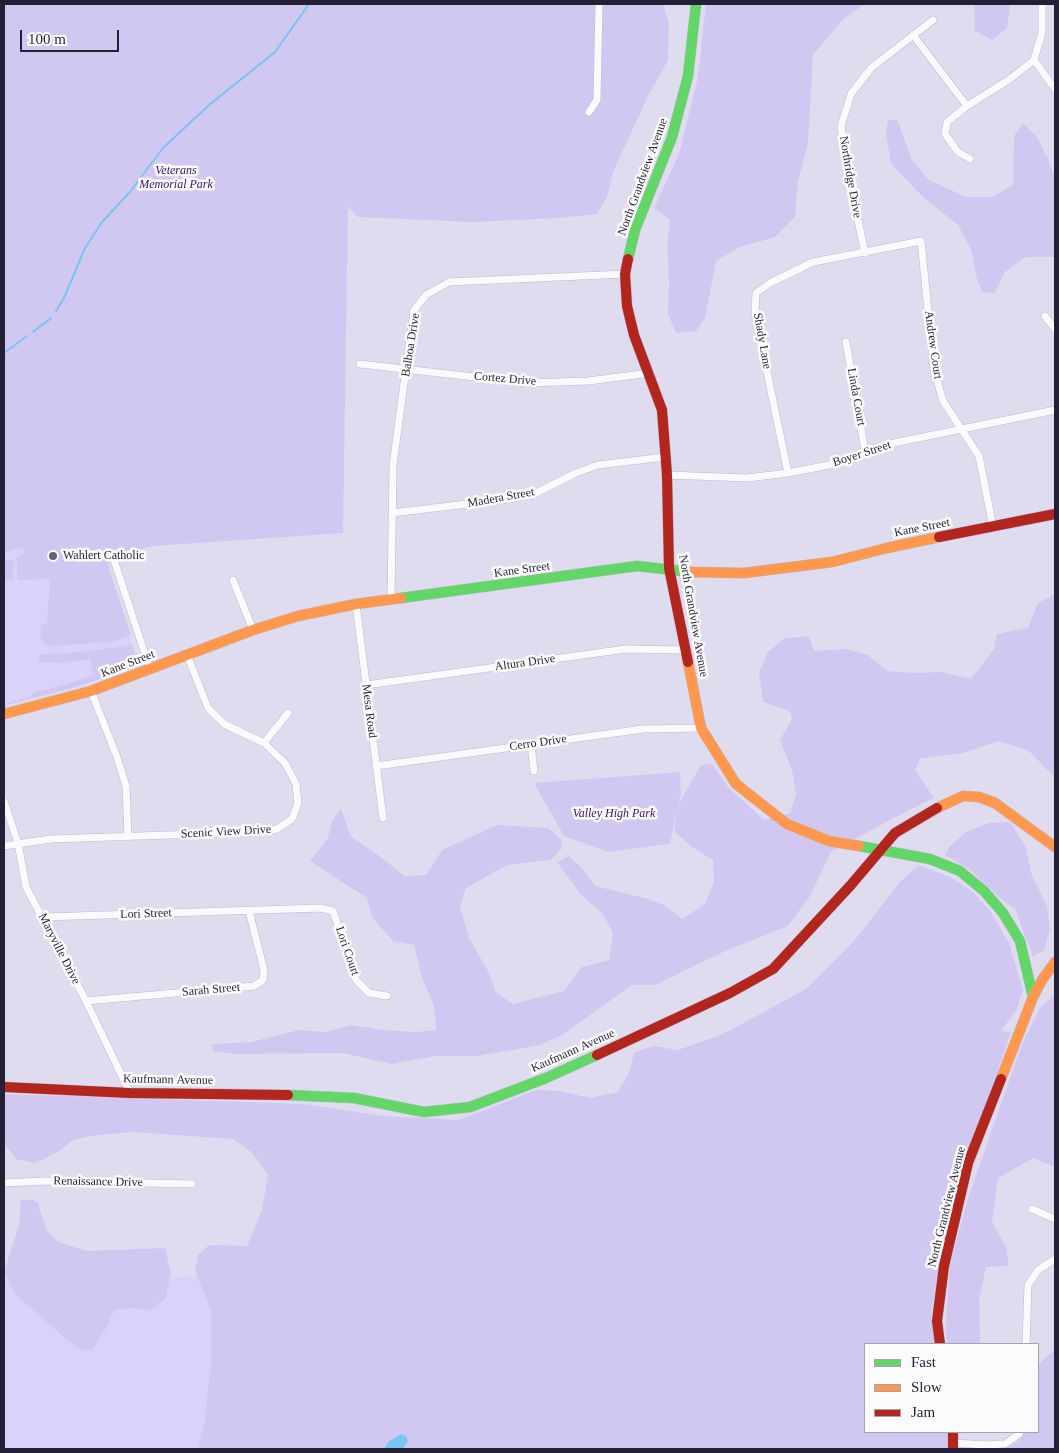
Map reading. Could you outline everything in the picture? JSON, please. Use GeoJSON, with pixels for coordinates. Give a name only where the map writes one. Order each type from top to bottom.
{"type":"FeatureCollection","features":[{"type":"Feature","properties":{"kind":"street"},"geometry":{"type":"LineString","coordinates":[[589,112],[597,100],[599,4]]}},
{"type":"Feature","properties":{"kind":"street","name":"North Grandview Avenue"},"geometry":{"type":"LineString","coordinates":[[696,4],[688,76],[672,137],[635,230],[625,274],[628,306],[634,335],[650,373],[662,410],[667,475],[669,568],[701,728],[736,784],[787,824],[829,841],[930,860],[960,871],[984,891],[1003,913],[1020,941],[1033,997]]}},
{"type":"Feature","properties":{"kind":"street"},"geometry":{"type":"LineString","coordinates":[[970,159],[958,152],[945,134],[946,122],[967,106],[1010,79],[1034,60],[1042,32],[1042,4]]}},
{"type":"Feature","properties":{"kind":"street","name":"Northridge Drive"},"geometry":{"type":"LineString","coordinates":[[865,253],[847,169],[841,126],[851,94],[871,68],[933,20]]}},
{"type":"Feature","properties":{"kind":"street"},"geometry":{"type":"LineString","coordinates":[[914,35],[967,106]]}},
{"type":"Feature","properties":{"kind":"street"},"geometry":{"type":"LineString","coordinates":[[1034,60],[1055,90]]}},
{"type":"Feature","properties":{"kind":"street","name":"Shady Lane"},"geometry":{"type":"LineString","coordinates":[[788,473],[755,314],[756,293],[770,283],[813,262],[922,242]]}},
{"type":"Feature","properties":{"kind":"street","name":"Andrew Court"},"geometry":{"type":"LineString","coordinates":[[922,242],[934,370],[944,402],[979,456],[993,527]]}},
{"type":"Feature","properties":{"kind":"street","name":"Balboa Drive"},"geometry":{"type":"LineString","coordinates":[[392,600],[393,465],[414,310],[426,295],[448,282],[625,274]]}},
{"type":"Feature","properties":{"kind":"street"},"geometry":{"type":"LineString","coordinates":[[1045,316],[1055,329]]}},
{"type":"Feature","properties":{"kind":"street","name":"Linda Court"},"geometry":{"type":"LineString","coordinates":[[846,342],[866,451]]}},
{"type":"Feature","properties":{"kind":"street","name":"Cortez Drive"},"geometry":{"type":"LineString","coordinates":[[360,364],[527,383],[588,381],[650,373]]}},
{"type":"Feature","properties":{"kind":"street","name":"Boyer Street"},"geometry":{"type":"LineString","coordinates":[[667,475],[747,478],[788,473],[839,463],[884,445],[1055,410]]}},
{"type":"Feature","properties":{"kind":"street","name":"Madera Street"},"geometry":{"type":"LineString","coordinates":[[392,512],[518,497],[536,493],[576,473],[598,465],[665,457]]}},
{"type":"Feature","properties":{"kind":"street","name":"Kane Street"},"geometry":{"type":"LineString","coordinates":[[4,714],[91,691],[253,630],[298,616],[356,604],[637,566],[705,573],[744,573],[825,563],[887,548],[1055,514]]}},
{"type":"Feature","properties":{"kind":"street"},"geometry":{"type":"LineString","coordinates":[[114,560],[150,669]]}},
{"type":"Feature","properties":{"kind":"street"},"geometry":{"type":"LineString","coordinates":[[233,580],[253,630]]}},
{"type":"Feature","properties":{"kind":"street","name":"Mesa Road"},"geometry":{"type":"LineString","coordinates":[[356,604],[383,818]]}},
{"type":"Feature","properties":{"kind":"street","name":"Altura Drive"},"geometry":{"type":"LineString","coordinates":[[366,685],[626,649],[684,650]]}},
{"type":"Feature","properties":{"kind":"street","name":"Scenic View Drive"},"geometry":{"type":"LineString","coordinates":[[4,846],[51,839],[257,832],[277,829],[292,819],[298,803],[296,784],[285,763],[264,743],[224,724],[208,708],[187,655]]}},
{"type":"Feature","properties":{"kind":"street"},"geometry":{"type":"LineString","coordinates":[[91,691],[117,757],[126,786],[128,837]]}},
{"type":"Feature","properties":{"kind":"street"},"geometry":{"type":"LineString","coordinates":[[264,743],[288,713]]}},
{"type":"Feature","properties":{"kind":"street","name":"Cerro Drive"},"geometry":{"type":"LineString","coordinates":[[376,766],[643,729],[701,728]]}},
{"type":"Feature","properties":{"kind":"street"},"geometry":{"type":"LineString","coordinates":[[531,744],[534,771]]}},
{"type":"Feature","properties":{"kind":"street","name":"Kaufmann Avenue"},"geometry":{"type":"LineString","coordinates":[[4,1087],[354,1098],[424,1112],[470,1107],[546,1078],[730,993],[773,969],[896,833],[946,802],[963,796],[979,797],[995,803],[1055,846]]}},
{"type":"Feature","properties":{"kind":"street","name":"Maryville Drive"},"geometry":{"type":"LineString","coordinates":[[4,801],[18,843],[26,887],[86,1001],[130,1092]]}},
{"type":"Feature","properties":{"kind":"street","name":"Lori Court"},"geometry":{"type":"LineString","coordinates":[[249,911],[321,908],[333,911],[356,980],[369,993],[387,996]]}},
{"type":"Feature","properties":{"kind":"street","name":"Lori Street"},"geometry":{"type":"LineString","coordinates":[[43,917],[249,911]]}},
{"type":"Feature","properties":{"kind":"street","name":"Sarah Street"},"geometry":{"type":"LineString","coordinates":[[86,1001],[254,986],[263,980],[264,970],[249,911]]}},
{"type":"Feature","properties":{"kind":"street","name":"North Grandview Avenue"},"geometry":{"type":"LineString","coordinates":[[940,1343],[937,1321],[944,1266],[968,1163],[1033,997],[1055,962]]}},
{"type":"Feature","properties":{"kind":"street","name":"Renaissance Drive"},"geometry":{"type":"LineString","coordinates":[[4,1183],[44,1180],[192,1184]]}},
{"type":"Feature","properties":{"kind":"street"},"geometry":{"type":"LineString","coordinates":[[1032,1209],[1055,1219]]}},
{"type":"Feature","properties":{"kind":"street"},"geometry":{"type":"LineString","coordinates":[[1026,1343],[1028,1285],[1038,1270],[1055,1259]]}},
{"type":"Feature","properties":{"kind":"street"},"geometry":{"type":"LineString","coordinates":[[953,1441],[985,1445],[1005,1444],[1020,1433]]}},
{"type":"Feature","properties":{"kind":"shaded area","name":"Wahlert Catholic"},"geometry":{"type":"Polygon","coordinates":[[[4,409],[105,562],[139,666],[76,687],[4,704],[4,409]]]}},
{"type":"Feature","properties":{"kind":"shaded area"},"geometry":{"type":"Polygon","coordinates":[[[228,1276],[205,1449],[4,1449],[4,1280],[10,1283],[228,1276]]]}},
{"type":"Feature","properties":{"kind":"green space","name":"Veterans Memorial Park"},"geometry":{"type":"Polygon","coordinates":[[[4,4],[663,4],[669,24],[668,60],[648,96],[613,172],[607,197],[597,214],[559,218],[472,222],[358,217],[348,207],[343,533],[154,546],[120,554],[121,549],[111,550],[108,554],[109,569],[131,635],[111,642],[50,646],[44,644],[40,636],[41,624],[47,623],[50,579],[17,580],[17,557],[25,554],[23,547],[4,553],[4,4]]]}},
{"type":"Feature","properties":{"kind":"green space"},"geometry":{"type":"Polygon","coordinates":[[[706,4],[865,4],[843,19],[813,55],[808,144],[798,181],[795,217],[775,237],[740,247],[716,261],[705,318],[696,331],[676,333],[668,314],[667,242],[670,220],[654,208],[679,154],[698,77],[706,4]]]}},
{"type":"Feature","properties":{"kind":"green space"},"geometry":{"type":"Polygon","coordinates":[[[974,4],[1010,4],[1007,28],[992,40],[975,31],[974,4]]]}},
{"type":"Feature","properties":{"kind":"green space"},"geometry":{"type":"Polygon","coordinates":[[[897,119],[912,160],[929,180],[966,197],[992,197],[1013,185],[1014,136],[1023,123],[1037,137],[1055,177],[1055,257],[1026,257],[1005,272],[995,293],[982,292],[977,279],[971,250],[958,225],[924,198],[891,164],[886,133],[888,121],[897,119]]]}},
{"type":"Feature","properties":{"kind":"green space"},"geometry":{"type":"Polygon","coordinates":[[[14,560],[13,580],[4,580],[4,561],[14,560]]]}},
{"type":"Feature","properties":{"kind":"green space","name":"Valley High Park"},"geometry":{"type":"Polygon","coordinates":[[[1055,594],[1055,778],[1029,751],[999,741],[963,753],[920,759],[915,770],[934,798],[831,852],[810,896],[788,926],[721,953],[655,985],[632,985],[562,1035],[540,1045],[477,1056],[436,1056],[392,1064],[342,1053],[235,1054],[213,1051],[212,1044],[251,1042],[299,1030],[325,1032],[352,1025],[382,1030],[416,1032],[436,1030],[434,1006],[422,977],[414,945],[393,941],[372,917],[367,898],[310,861],[328,838],[332,821],[341,808],[350,836],[405,876],[426,875],[442,850],[497,825],[548,828],[561,839],[562,848],[551,860],[507,865],[466,888],[460,907],[469,938],[488,971],[496,992],[513,1004],[564,991],[582,967],[609,960],[613,932],[602,913],[581,895],[557,862],[569,856],[582,868],[595,886],[645,898],[664,905],[682,919],[705,904],[714,882],[713,860],[692,847],[675,832],[676,814],[670,844],[608,852],[564,836],[534,783],[680,772],[681,795],[678,805],[701,765],[712,764],[728,787],[764,820],[790,813],[796,794],[792,770],[780,740],[792,719],[790,711],[763,702],[759,673],[768,652],[785,638],[809,636],[814,651],[846,649],[868,655],[887,671],[941,672],[971,679],[994,649],[997,634],[1028,628],[1038,603],[1055,594]]]}},
{"type":"Feature","properties":{"kind":"green space"},"geometry":{"type":"Polygon","coordinates":[[[132,645],[139,666],[76,687],[4,706],[4,704],[30,697],[34,692],[47,690],[94,675],[90,659],[60,663],[39,662],[40,655],[132,645]]]}},
{"type":"Feature","properties":{"kind":"green space"},"geometry":{"type":"Polygon","coordinates":[[[1010,822],[1026,847],[1031,873],[1047,906],[1050,929],[1044,950],[1033,957],[1015,909],[1000,898],[969,869],[945,855],[949,847],[966,832],[989,823],[1010,822]]]}},
{"type":"Feature","properties":{"kind":"green space"},"geometry":{"type":"Polygon","coordinates":[[[918,865],[950,877],[972,891],[990,911],[1009,943],[1023,990],[1017,1009],[1001,1031],[1011,1032],[952,1205],[931,1314],[935,1343],[864,1343],[864,1433],[948,1433],[948,1449],[198,1449],[204,1426],[211,1365],[211,1310],[195,1271],[198,1255],[209,1245],[247,1246],[262,1210],[268,1175],[251,1152],[233,1139],[131,1132],[90,1136],[73,1140],[58,1152],[35,1163],[16,1159],[4,1143],[4,1094],[304,1104],[384,1116],[459,1120],[536,1090],[560,1091],[590,1098],[618,1092],[629,1072],[634,1053],[653,1046],[678,1050],[723,1034],[806,989],[854,941],[900,882],[918,865]]]}},
{"type":"Feature","properties":{"kind":"green space"},"geometry":{"type":"Polygon","coordinates":[[[1055,994],[1055,1167],[1033,1158],[998,1178],[992,1222],[1006,1247],[1009,1266],[986,1267],[979,1301],[980,1343],[947,1343],[946,1321],[950,1265],[967,1202],[1022,1044],[1040,1008],[1055,994]]]}},
{"type":"Feature","properties":{"kind":"green space"},"geometry":{"type":"Polygon","coordinates":[[[21,1200],[33,1200],[38,1203],[46,1229],[58,1242],[87,1251],[165,1248],[171,1273],[165,1299],[151,1310],[134,1308],[114,1310],[105,1330],[92,1350],[81,1350],[16,1295],[4,1272],[19,1225],[21,1200]]]}},
{"type":"Feature","properties":{"kind":"green space"},"geometry":{"type":"Polygon","coordinates":[[[1055,1349],[1055,1449],[1003,1449],[1019,1441],[1023,1433],[1039,1433],[1039,1364],[1055,1349]]]}},
{"type":"Feature","properties":{"kind":"water"},"geometry":{"type":"Polygon","coordinates":[[[401,1434],[406,1436],[408,1441],[403,1449],[384,1449],[388,1442],[401,1434]]]}},
{"type":"Feature","properties":{"kind":"waterway"},"geometry":{"type":"LineString","coordinates":[[56,311],[64,298],[85,248],[102,222],[129,193],[163,148],[209,105],[275,52],[309,4]]}},
{"type":"Feature","properties":{"kind":"waterway"},"geometry":{"type":"LineString","coordinates":[[33,332],[51,318]]}},
{"type":"Feature","properties":{"kind":"waterway"},"geometry":{"type":"LineString","coordinates":[[4,353],[27,336]]}},
{"type":"Feature","properties":{"kind":"traffic: fast"},"geometry":{"type":"LineString","coordinates":[[628,259],[635,230],[672,137],[688,76],[696,4]]}},
{"type":"Feature","properties":{"kind":"traffic: fast"},"geometry":{"type":"LineString","coordinates":[[401,598],[637,566],[691,572]]}},
{"type":"Feature","properties":{"kind":"traffic: fast"},"geometry":{"type":"LineString","coordinates":[[859,846],[930,859],[960,871],[984,891],[1003,913],[1020,941],[1033,997]]}},
{"type":"Feature","properties":{"kind":"traffic: fast"},"geometry":{"type":"LineString","coordinates":[[288,1095],[354,1098],[424,1112],[470,1107],[546,1078],[597,1055]]}},
{"type":"Feature","properties":{"kind":"traffic: slow"},"geometry":{"type":"LineString","coordinates":[[691,572],[744,573],[832,562],[939,537]]}},
{"type":"Feature","properties":{"kind":"traffic: slow"},"geometry":{"type":"LineString","coordinates":[[4,714],[91,691],[253,630],[298,616],[356,604],[401,598]]}},
{"type":"Feature","properties":{"kind":"traffic: slow"},"geometry":{"type":"LineString","coordinates":[[688,662],[701,728],[736,784],[787,824],[829,841],[859,846]]}},
{"type":"Feature","properties":{"kind":"traffic: slow"},"geometry":{"type":"LineString","coordinates":[[937,808],[963,796],[979,797],[995,803],[1055,847]]}},
{"type":"Feature","properties":{"kind":"traffic: slow"},"geometry":{"type":"LineString","coordinates":[[1001,1079],[1033,997],[1055,962]]}},
{"type":"Feature","properties":{"kind":"traffic: jam"},"geometry":{"type":"LineString","coordinates":[[628,259],[625,274],[627,306],[634,335],[662,410],[667,475],[669,568],[688,662]]}},
{"type":"Feature","properties":{"kind":"traffic: jam"},"geometry":{"type":"LineString","coordinates":[[939,537],[1055,514]]}},
{"type":"Feature","properties":{"kind":"traffic: jam"},"geometry":{"type":"LineString","coordinates":[[597,1055],[730,993],[773,969],[850,886],[895,833],[937,808]]}},
{"type":"Feature","properties":{"kind":"traffic: jam"},"geometry":{"type":"LineString","coordinates":[[940,1343],[937,1321],[944,1266],[968,1163],[1001,1079]]}},
{"type":"Feature","properties":{"kind":"traffic: jam"},"geometry":{"type":"LineString","coordinates":[[4,1087],[130,1093],[288,1095]]}},
{"type":"Feature","properties":{"kind":"traffic: jam"},"geometry":{"type":"LineString","coordinates":[[953,1433],[953,1449]]}},
{"type":"Feature","properties":{"kind":"place","name":"Wahlert Catholic"},"geometry":{"type":"Point","coordinates":[53,556]}}]}
